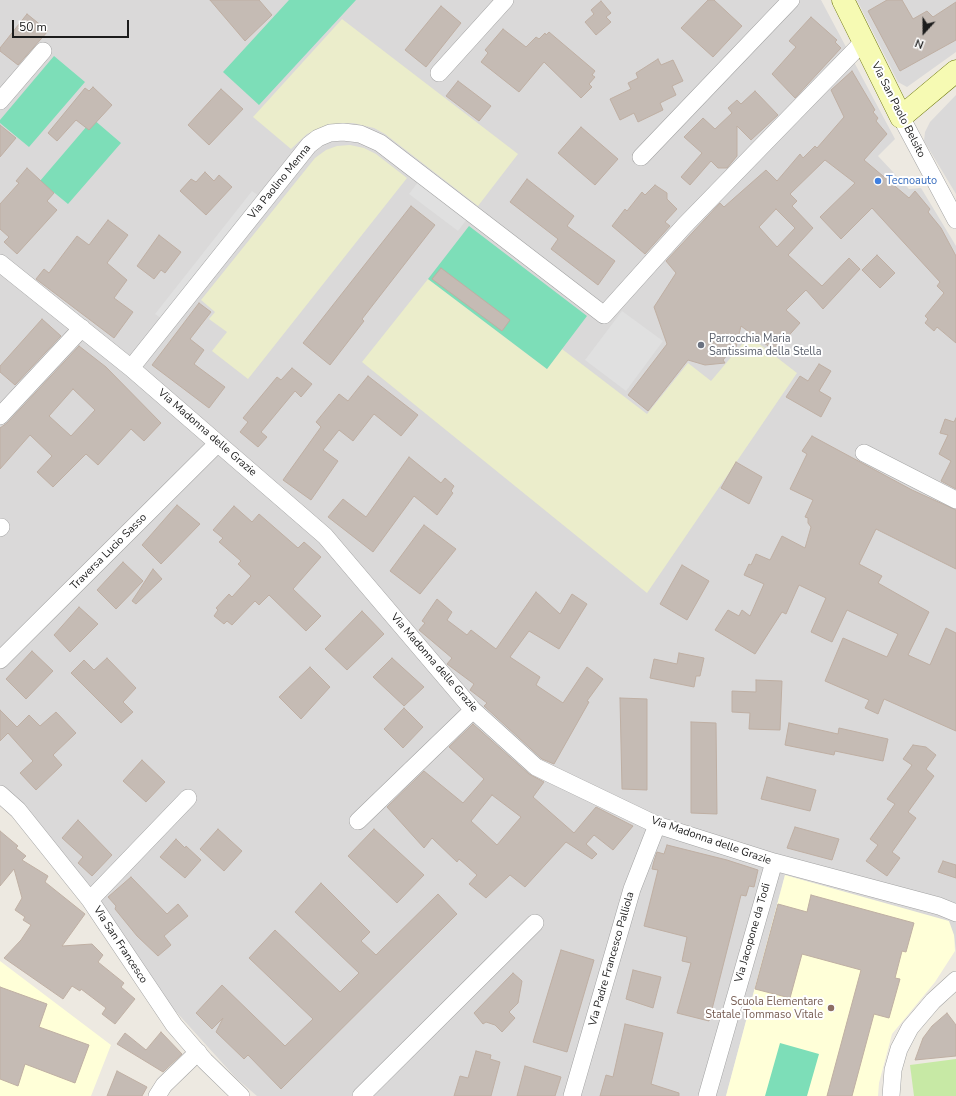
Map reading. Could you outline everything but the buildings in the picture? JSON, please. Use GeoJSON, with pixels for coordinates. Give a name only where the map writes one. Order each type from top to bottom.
{"type":"FeatureCollection","features":[{"type":"Feature","properties":{"kind":"main road","name":"Via San Paolo Belsito"},"geometry":{"type":"LineString","coordinates":[[843,0],[901,117]]}},
{"type":"Feature","properties":{"kind":"main road"},"geometry":{"type":"LineString","coordinates":[[901,117],[956,71]]}},
{"type":"Feature","properties":{"kind":"street"},"geometry":{"type":"LineString","coordinates":[[439,73],[505,0]]}},
{"type":"Feature","properties":{"kind":"street"},"geometry":{"type":"LineString","coordinates":[[641,157],[791,0]]}},
{"type":"Feature","properties":{"kind":"street","name":"Via Paolino Menna"},"geometry":{"type":"LineString","coordinates":[[131,368],[309,145],[318,138],[343,132],[360,134],[380,143],[604,315],[684,226],[863,42]]}},
{"type":"Feature","properties":{"kind":"street"},"geometry":{"type":"LineString","coordinates":[[0,101],[43,51]]}},
{"type":"Feature","properties":{"kind":"street","name":"Via San Paolo Belsito"},"geometry":{"type":"LineString","coordinates":[[901,117],[956,220]]}},
{"type":"Feature","properties":{"kind":"street","name":"Via Madonna delle Grazie"},"geometry":{"type":"LineString","coordinates":[[0,263],[131,368],[325,536],[473,710],[536,767],[657,825],[774,862],[939,906],[956,913]]}},
{"type":"Feature","properties":{"kind":"street"},"geometry":{"type":"LineString","coordinates":[[0,416],[82,328]]}},
{"type":"Feature","properties":{"kind":"street","name":"Traversa Lucio Sasso"},"geometry":{"type":"LineString","coordinates":[[0,660],[218,443]]}},
{"type":"Feature","properties":{"kind":"street"},"geometry":{"type":"LineString","coordinates":[[864,453],[956,500]]}},
{"type":"Feature","properties":{"kind":"street"},"geometry":{"type":"LineString","coordinates":[[358,821],[473,710]]}},
{"type":"Feature","properties":{"kind":"street","name":"Via San Francesco"},"geometry":{"type":"LineString","coordinates":[[0,794],[18,810],[90,900],[174,1025],[241,1096]]}},
{"type":"Feature","properties":{"kind":"street"},"geometry":{"type":"LineString","coordinates":[[90,900],[188,798]]}},
{"type":"Feature","properties":{"kind":"street","name":"Via Padre Francesco Palliola"},"geometry":{"type":"LineString","coordinates":[[572,1096],[632,889],[657,825]]}},
{"type":"Feature","properties":{"kind":"street","name":"Via Jacopone da Todi"},"geometry":{"type":"LineString","coordinates":[[707,1096],[774,862]]}},
{"type":"Feature","properties":{"kind":"street"},"geometry":{"type":"LineString","coordinates":[[360,1096],[535,923]]}},
{"type":"Feature","properties":{"kind":"street"},"geometry":{"type":"LineString","coordinates":[[891,1096],[893,1070],[900,1049],[910,1028],[933,1001],[956,980]]}},
{"type":"Feature","properties":{"kind":"street"},"geometry":{"type":"LineString","coordinates":[[157,1096],[164,1086],[198,1052]]}},
{"type":"Feature","properties":{"kind":"shaded area"},"geometry":{"type":"Polygon","coordinates":[[[0,0],[821,0],[895,139],[878,156],[909,189],[921,188],[956,246],[956,951],[954,935],[785,875],[726,1096],[257,1096],[236,1078],[170,1005],[0,787],[0,0]]]}},
{"type":"Feature","properties":{"kind":"shaded area"},"geometry":{"type":"Polygon","coordinates":[[[857,0],[956,0],[956,52],[907,87],[898,82],[857,0]]]}},
{"type":"Feature","properties":{"kind":"shaded area"},"geometry":{"type":"Polygon","coordinates":[[[342,19],[518,154],[478,206],[385,134],[374,128],[353,123],[329,124],[307,134],[291,149],[253,117],[342,19]]]}},
{"type":"Feature","properties":{"kind":"shaded area"},"geometry":{"type":"Polygon","coordinates":[[[956,95],[956,194],[924,141],[925,132],[930,122],[956,95]]]}},
{"type":"Feature","properties":{"kind":"shaded area"},"geometry":{"type":"Polygon","coordinates":[[[350,145],[364,148],[376,154],[407,178],[248,379],[212,351],[227,332],[209,319],[215,312],[201,300],[315,158],[326,150],[337,146],[350,145]]]}},
{"type":"Feature","properties":{"kind":"shaded area"},"geometry":{"type":"Polygon","coordinates":[[[418,182],[467,219],[458,231],[409,194],[418,182]]]}},
{"type":"Feature","properties":{"kind":"shaded area"},"geometry":{"type":"Polygon","coordinates":[[[252,191],[259,196],[162,319],[155,314],[252,191]]]}},
{"type":"Feature","properties":{"kind":"shaded area"},"geometry":{"type":"Polygon","coordinates":[[[428,279],[547,369],[562,349],[647,414],[688,363],[711,381],[749,336],[797,373],[647,593],[362,362],[428,279]]]}},
{"type":"Feature","properties":{"kind":"shaded area"},"geometry":{"type":"Polygon","coordinates":[[[622,311],[663,341],[626,391],[585,360],[622,311]]]}},
{"type":"Feature","properties":{"kind":"shaded area","name":"Scuola Elementare Statale Tommaso Vitale"},"geometry":{"type":"Polygon","coordinates":[[[785,875],[949,921],[954,935],[955,951],[935,982],[892,1034],[879,1083],[878,1096],[726,1096],[785,875]]]}},
{"type":"Feature","properties":{"kind":"shaded area"},"geometry":{"type":"Polygon","coordinates":[[[0,961],[111,1045],[91,1096],[0,1096],[0,961]]]}},
{"type":"Feature","properties":{"kind":"green space"},"geometry":{"type":"Polygon","coordinates":[[[289,0],[356,0],[259,105],[223,72],[289,0]]]}},
{"type":"Feature","properties":{"kind":"green space"},"geometry":{"type":"Polygon","coordinates":[[[54,56],[85,82],[29,147],[0,123],[0,120],[54,56]]]}},
{"type":"Feature","properties":{"kind":"green space"},"geometry":{"type":"Polygon","coordinates":[[[93,119],[121,143],[68,204],[40,181],[93,119]]]}},
{"type":"Feature","properties":{"kind":"green space"},"geometry":{"type":"Polygon","coordinates":[[[469,226],[587,316],[547,369],[428,279],[469,226]]]}},
{"type":"Feature","properties":{"kind":"green space"},"geometry":{"type":"Polygon","coordinates":[[[780,1043],[819,1054],[807,1096],[765,1096],[780,1043]]]}},
{"type":"Feature","properties":{"kind":"green space"},"geometry":{"type":"Polygon","coordinates":[[[956,1059],[956,1096],[914,1096],[910,1065],[956,1059]]]}},
{"type":"Feature","properties":{"kind":"place","name":"Tecnoauto"},"geometry":{"type":"Point","coordinates":[878,181]}},
{"type":"Feature","properties":{"kind":"place","name":"Parrocchia Maria Santissima della Stella"},"geometry":{"type":"Point","coordinates":[701,345]}},
{"type":"Feature","properties":{"kind":"place","name":"Scuola Elementare Statale Tommaso Vitale"},"geometry":{"type":"Point","coordinates":[831,1008]}}]}
